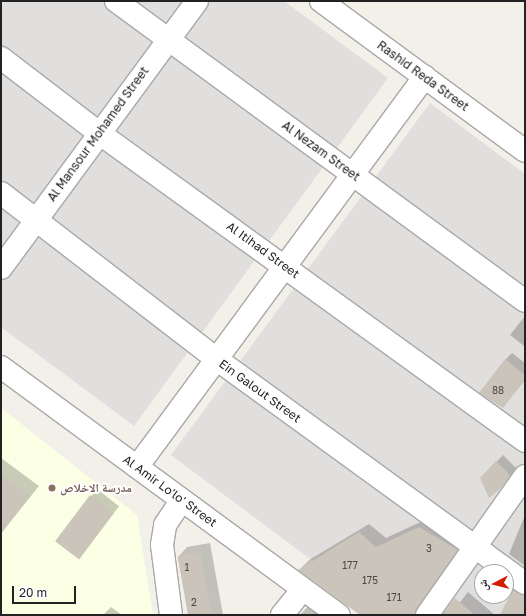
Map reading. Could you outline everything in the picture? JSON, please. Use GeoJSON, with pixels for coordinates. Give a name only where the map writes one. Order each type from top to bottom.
{"type":"FeatureCollection","features":[{"type":"Feature","properties":{"kind":"street","name":"Al Nezam Street"},"geometry":{"type":"LineString","coordinates":[[116,1],[525,301]]}},
{"type":"Feature","properties":{"kind":"street","name":"Al Mansour Mohamed Street"},"geometry":{"type":"LineString","coordinates":[[1,268],[36,218],[197,1]]}},
{"type":"Feature","properties":{"kind":"street","name":"Rashid Reda Street"},"geometry":{"type":"LineString","coordinates":[[321,1],[525,151]]}},
{"type":"Feature","properties":{"kind":"street","name":"Al Itihad Street"},"geometry":{"type":"LineString","coordinates":[[1,58],[99,133],[284,265],[525,442]]}},
{"type":"Feature","properties":{"kind":"street"},"geometry":{"type":"LineString","coordinates":[[137,467],[214,358],[425,77]]}},
{"type":"Feature","properties":{"kind":"street","name":"Ein Galout Street"},"geometry":{"type":"LineString","coordinates":[[1,193],[36,218],[214,358],[525,583]]}},
{"type":"Feature","properties":{"kind":"street","name":"Al Amir Lo'lo' Street"},"geometry":{"type":"LineString","coordinates":[[1,367],[339,615]]}},
{"type":"Feature","properties":{"kind":"street"},"geometry":{"type":"LineString","coordinates":[[427,615],[525,476]]}},
{"type":"Feature","properties":{"kind":"street"},"geometry":{"type":"LineString","coordinates":[[171,615],[162,545],[164,525],[182,500]]}},
{"type":"Feature","properties":{"kind":"street"},"geometry":{"type":"LineString","coordinates":[[282,615],[302,589]]}},
{"type":"Feature","properties":{"kind":"shaded area"},"geometry":{"type":"Polygon","coordinates":[[[1,1],[284,1],[388,78],[134,426],[1,327],[1,1]]]}},
{"type":"Feature","properties":{"kind":"shaded area"},"geometry":{"type":"Polygon","coordinates":[[[430,103],[525,174],[525,615],[385,615],[171,455],[430,103]]]}},
{"type":"Feature","properties":{"kind":"shaded area","name":"مدرسة الاخلاص"},"geometry":{"type":"Polygon","coordinates":[[[1,408],[137,515],[153,615],[1,615],[1,408]]]}},
{"type":"Feature","properties":{"kind":"building"},"geometry":{"type":"Polygon","coordinates":[[[505,359],[525,375],[525,379],[503,408],[479,393],[505,359]]]}},
{"type":"Feature","properties":{"kind":"building"},"geometry":{"type":"Polygon","coordinates":[[[496,461],[510,475],[501,488],[489,498],[480,478],[496,461]]]}},
{"type":"Feature","properties":{"kind":"building"},"geometry":{"type":"Polygon","coordinates":[[[1,473],[30,495],[1,534],[1,473]]]}},
{"type":"Feature","properties":{"kind":"building"},"geometry":{"type":"Polygon","coordinates":[[[90,495],[114,513],[79,559],[55,541],[90,495]]]}},
{"type":"Feature","properties":{"kind":"building"},"geometry":{"type":"Polygon","coordinates":[[[419,527],[458,550],[417,608],[415,615],[360,615],[298,570],[359,532],[376,547],[419,527]]]}},
{"type":"Feature","properties":{"kind":"building"},"geometry":{"type":"Polygon","coordinates":[[[200,552],[212,615],[189,615],[177,556],[200,552]]]}},
{"type":"Feature","properties":{"kind":"building"},"geometry":{"type":"Polygon","coordinates":[[[514,590],[525,595],[525,615],[500,615],[506,604],[514,604],[514,590]]]}},
{"type":"Feature","properties":{"kind":"building"},"geometry":{"type":"Polygon","coordinates":[[[455,598],[475,615],[442,615],[455,598]]]}},
{"type":"Feature","properties":{"kind":"place","name":"مدرسة الاخلاص"},"geometry":{"type":"Point","coordinates":[52,488]}}]}
